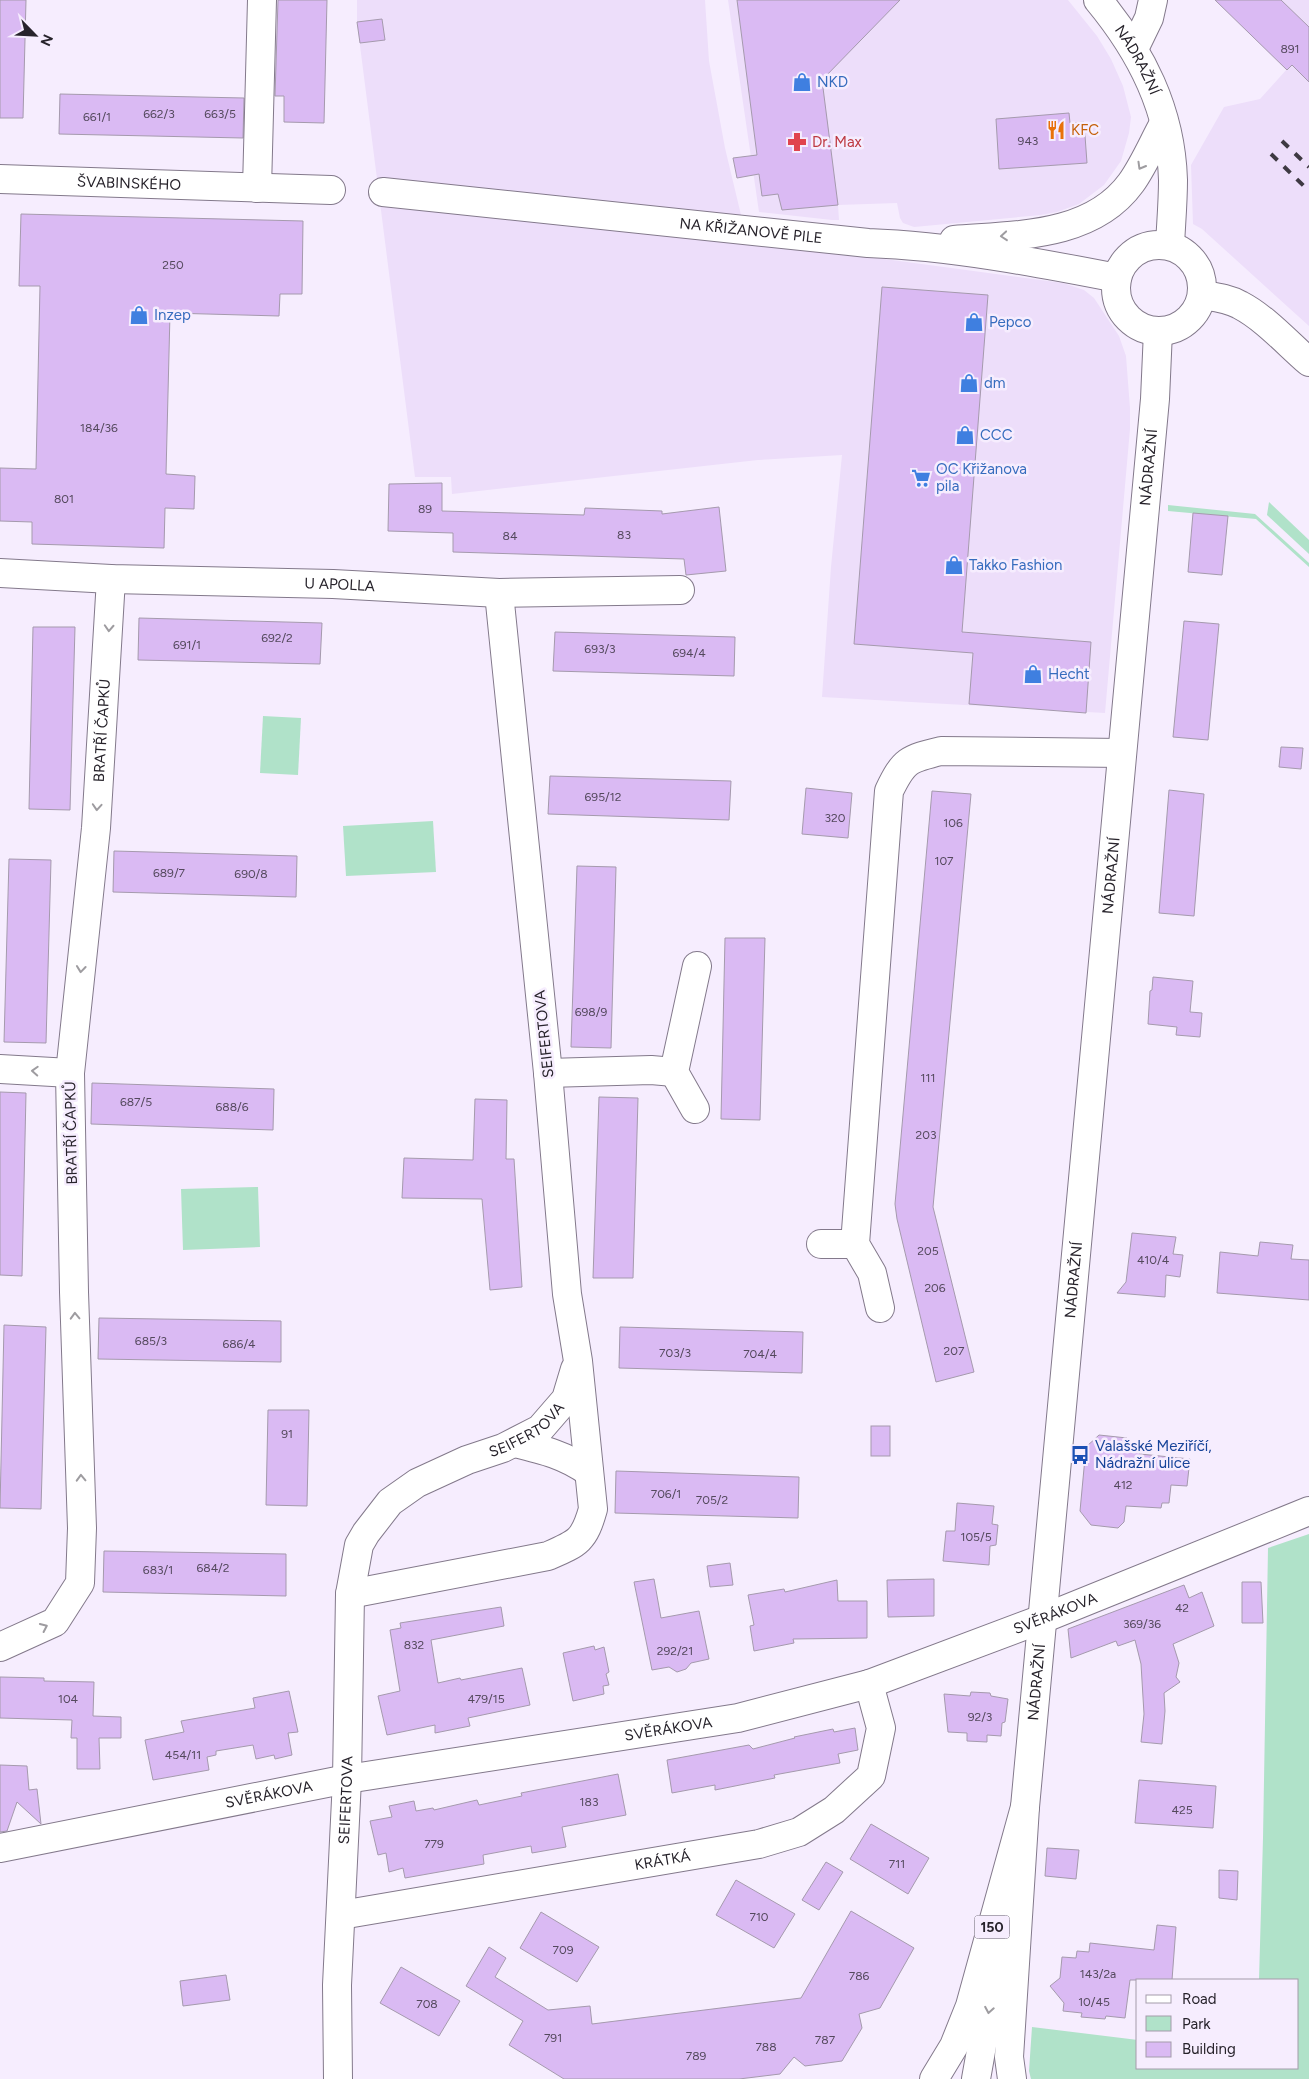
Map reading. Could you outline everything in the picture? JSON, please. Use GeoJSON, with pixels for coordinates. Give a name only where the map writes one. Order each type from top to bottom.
{"type":"FeatureCollection","features":[{"type":"Feature","properties":{"kind":"street"},"geometry":{"type":"LineString","coordinates":[[257,188],[262,0]]}},
{"type":"Feature","properties":{"kind":"street","name":"NÁDRAŽNÍ"},"geometry":{"type":"LineString","coordinates":[[1098,0],[1134,48],[1152,85],[1164,123],[1170,147],[1172,180],[1170,245]]}},
{"type":"Feature","properties":{"kind":"street"},"geometry":{"type":"LineString","coordinates":[[1134,48],[1149,18],[1153,0]]}},
{"type":"Feature","properties":{"kind":"street"},"geometry":{"type":"LineString","coordinates":[[905,244],[1039,232],[1068,226],[1088,217],[1107,206],[1130,184],[1164,123]]}},
{"type":"Feature","properties":{"kind":"street","name":"ŠVABINSKÉHO"},"geometry":{"type":"LineString","coordinates":[[0,179],[331,190]]}},
{"type":"Feature","properties":{"kind":"street","name":"NA KŘIŽANOVĚ PILE"},"geometry":{"type":"LineString","coordinates":[[383,192],[868,242],[905,244],[1030,262],[1116,278]]}},
{"type":"Feature","properties":{"kind":"street"},"geometry":{"type":"LineString","coordinates":[[1149,245],[1170,245],[1193,260],[1201,276],[1202,295],[1197,309],[1187,321],[1174,329],[1158,331],[1142,328],[1128,318],[1118,304],[1116,278],[1122,265],[1136,251],[1149,245]]}},
{"type":"Feature","properties":{"kind":"street"},"geometry":{"type":"LineString","coordinates":[[1202,295],[1223,298],[1240,305],[1269,326],[1309,362]]}},
{"type":"Feature","properties":{"kind":"street","name":"NÁDRAŽNÍ"},"geometry":{"type":"LineString","coordinates":[[1012,2079],[1010,2043],[1025,1807],[1155,399],[1158,331]]}},
{"type":"Feature","properties":{"kind":"street","name":"U APOLLA"},"geometry":{"type":"LineString","coordinates":[[0,573],[111,579],[333,584],[499,593],[680,590]]}},
{"type":"Feature","properties":{"kind":"street","name":"BRATŘÍ ČAPKŮ"},"geometry":{"type":"LineString","coordinates":[[0,1647],[55,1622],[80,1583],[82,1528],[70,1073],[96,828],[111,579]]}},
{"type":"Feature","properties":{"kind":"street","name":"SEIFERTOVA"},"geometry":{"type":"LineString","coordinates":[[338,2079],[337,1985],[347,1779],[350,1594],[359,1545],[390,1502],[417,1483],[467,1460],[515,1442],[540,1429],[566,1399],[578,1361],[568,1294],[548,1072],[499,593]]}},
{"type":"Feature","properties":{"kind":"street"},"geometry":{"type":"LineString","coordinates":[[880,1308],[872,1273],[855,1244],[890,791],[898,772],[913,757],[941,752],[1122,753]]}},
{"type":"Feature","properties":{"kind":"street"},"geometry":{"type":"LineString","coordinates":[[694,1109],[674,1072],[696,966]]}},
{"type":"Feature","properties":{"kind":"street"},"geometry":{"type":"LineString","coordinates":[[0,1069],[70,1073]]}},
{"type":"Feature","properties":{"kind":"street"},"geometry":{"type":"LineString","coordinates":[[548,1072],[651,1070],[674,1072]]}},
{"type":"Feature","properties":{"kind":"street"},"geometry":{"type":"LineString","coordinates":[[821,1244],[855,1244]]}},
{"type":"Feature","properties":{"kind":"street"},"geometry":{"type":"LineString","coordinates":[[350,1594],[548,1556],[576,1544],[588,1528],[593,1509],[578,1361]]}},
{"type":"Feature","properties":{"kind":"street"},"geometry":{"type":"LineString","coordinates":[[515,1442],[572,1460],[589,1472]]}},
{"type":"Feature","properties":{"kind":"street","name":"SVĚRÁKOVA"},"geometry":{"type":"LineString","coordinates":[[0,1848],[347,1779],[738,1718],[869,1684],[1042,1619],[1309,1511]]}},
{"type":"Feature","properties":{"kind":"street","name":"KRÁTKÁ"},"geometry":{"type":"LineString","coordinates":[[341,1915],[759,1844],[799,1832],[834,1810],[871,1776],[881,1728],[869,1684]]}},
{"type":"Feature","properties":{"kind":"street","name":"NÁDRAŽNÍ"},"geometry":{"type":"LineString","coordinates":[[976,2079],[1025,1807]]}},
{"type":"Feature","properties":{"kind":"street","name":"150"},"geometry":{"type":"LineString","coordinates":[[934,2079],[954,2046],[970,2006],[1025,1807]]}},
{"type":"Feature","properties":{"kind":"shaded area"},"geometry":{"type":"Polygon","coordinates":[[[357,0],[705,0],[709,61],[725,148],[741,215],[743,244],[877,258],[1063,283],[1084,290],[1094,298],[1119,336],[1126,356],[1130,408],[1130,429],[1105,713],[822,697],[831,567],[842,455],[758,460],[452,494],[451,477],[415,477],[357,22],[357,0]]]}},
{"type":"Feature","properties":{"kind":"shaded area"},"geometry":{"type":"Polygon","coordinates":[[[728,0],[1068,0],[1097,36],[1111,59],[1123,86],[1131,117],[1129,133],[1121,161],[1104,185],[1079,204],[1057,212],[1041,215],[914,227],[903,223],[897,203],[838,205],[839,220],[759,212],[728,0]]]}},
{"type":"Feature","properties":{"kind":"shaded area"},"geometry":{"type":"Polygon","coordinates":[[[1215,0],[1309,0],[1309,326],[1202,229],[1193,224],[1191,165],[1224,107],[1260,99],[1287,69],[1215,0]]]}},
{"type":"Feature","properties":{"kind":"green space"},"geometry":{"type":"Polygon","coordinates":[[[1269,502],[1309,540],[1309,554],[1267,515],[1269,502]]]}},
{"type":"Feature","properties":{"kind":"green space"},"geometry":{"type":"Polygon","coordinates":[[[1168,505],[1255,514],[1309,563],[1309,567],[1256,519],[1168,511],[1168,505]]]}},
{"type":"Feature","properties":{"kind":"green space"},"geometry":{"type":"Polygon","coordinates":[[[263,716],[301,718],[298,775],[260,773],[263,716]]]}},
{"type":"Feature","properties":{"kind":"green space"},"geometry":{"type":"Polygon","coordinates":[[[433,821],[436,872],[346,876],[343,826],[433,821]]]}},
{"type":"Feature","properties":{"kind":"green space"},"geometry":{"type":"Polygon","coordinates":[[[258,1187],[260,1247],[183,1250],[181,1189],[258,1187]]]}},
{"type":"Feature","properties":{"kind":"green space"},"geometry":{"type":"Polygon","coordinates":[[[1309,1534],[1309,2079],[1031,2079],[1029,2071],[1032,2027],[1136,2040],[1136,2069],[1299,2069],[1299,1979],[1259,1979],[1268,1548],[1309,1534]]]}},
{"type":"Feature","properties":{"kind":"building"},"geometry":{"type":"Polygon","coordinates":[[[0,0],[26,0],[23,118],[0,118],[0,0]]]}},
{"type":"Feature","properties":{"kind":"building"},"geometry":{"type":"Polygon","coordinates":[[[278,0],[327,0],[324,123],[284,122],[284,96],[275,96],[278,0]]]}},
{"type":"Feature","properties":{"kind":"building"},"geometry":{"type":"Polygon","coordinates":[[[737,0],[900,0],[822,80],[838,205],[782,210],[778,194],[762,196],[759,174],[737,178],[733,158],[757,155],[737,0]]]}},
{"type":"Feature","properties":{"kind":"building"},"geometry":{"type":"Polygon","coordinates":[[[1215,0],[1281,0],[1309,27],[1309,82],[1292,65],[1287,70],[1215,0]]]}},
{"type":"Feature","properties":{"kind":"building"},"geometry":{"type":"Polygon","coordinates":[[[382,19],[385,40],[360,43],[357,22],[382,19]]]}},
{"type":"Feature","properties":{"kind":"building"},"geometry":{"type":"Polygon","coordinates":[[[60,94],[244,98],[243,138],[59,134],[60,94]]]}},
{"type":"Feature","properties":{"kind":"building"},"geometry":{"type":"Polygon","coordinates":[[[1069,113],[1070,123],[1084,122],[1087,163],[999,169],[996,119],[1069,113]]]}},
{"type":"Feature","properties":{"kind":"building"},"geometry":{"type":"Polygon","coordinates":[[[21,214],[303,221],[302,294],[280,294],[279,316],[170,313],[166,474],[195,476],[194,509],[165,508],[164,548],[32,544],[32,522],[0,521],[0,468],[36,469],[40,286],[19,286],[21,214]]]}},
{"type":"Feature","properties":{"kind":"building","name":"OC Křižanova pila"},"geometry":{"type":"Polygon","coordinates":[[[882,287],[988,295],[962,632],[1091,642],[1086,713],[969,704],[973,653],[854,644],[882,287]]]}},
{"type":"Feature","properties":{"kind":"building"},"geometry":{"type":"Polygon","coordinates":[[[442,483],[442,511],[584,515],[585,508],[662,511],[662,514],[719,507],[726,571],[686,575],[684,559],[453,552],[453,533],[388,531],[389,484],[442,483]]]}},
{"type":"Feature","properties":{"kind":"building"},"geometry":{"type":"Polygon","coordinates":[[[1193,513],[1228,516],[1222,575],[1188,572],[1193,513]]]}},
{"type":"Feature","properties":{"kind":"building"},"geometry":{"type":"Polygon","coordinates":[[[139,618],[322,623],[320,664],[138,660],[139,618]]]}},
{"type":"Feature","properties":{"kind":"building"},"geometry":{"type":"Polygon","coordinates":[[[1184,621],[1219,624],[1208,740],[1173,737],[1184,621]]]}},
{"type":"Feature","properties":{"kind":"building"},"geometry":{"type":"Polygon","coordinates":[[[33,627],[75,627],[70,810],[29,809],[33,627]]]}},
{"type":"Feature","properties":{"kind":"building"},"geometry":{"type":"Polygon","coordinates":[[[555,632],[735,637],[734,676],[553,671],[555,632]]]}},
{"type":"Feature","properties":{"kind":"building"},"geometry":{"type":"Polygon","coordinates":[[[1281,747],[1303,748],[1301,769],[1279,767],[1281,747]]]}},
{"type":"Feature","properties":{"kind":"building"},"geometry":{"type":"Polygon","coordinates":[[[550,776],[731,781],[729,820],[548,814],[550,776]]]}},
{"type":"Feature","properties":{"kind":"building"},"geometry":{"type":"Polygon","coordinates":[[[806,788],[852,793],[848,838],[802,834],[806,788]]]}},
{"type":"Feature","properties":{"kind":"building"},"geometry":{"type":"Polygon","coordinates":[[[1169,790],[1204,794],[1194,916],[1159,913],[1169,790]]]}},
{"type":"Feature","properties":{"kind":"building"},"geometry":{"type":"Polygon","coordinates":[[[932,791],[971,794],[933,1207],[974,1372],[936,1382],[895,1204],[932,791]]]}},
{"type":"Feature","properties":{"kind":"building"},"geometry":{"type":"Polygon","coordinates":[[[114,851],[297,856],[296,897],[113,892],[114,851]]]}},
{"type":"Feature","properties":{"kind":"building"},"geometry":{"type":"Polygon","coordinates":[[[9,859],[51,860],[46,1043],[4,1042],[9,859]]]}},
{"type":"Feature","properties":{"kind":"building"},"geometry":{"type":"Polygon","coordinates":[[[577,866],[616,867],[611,1048],[571,1047],[577,866]]]}},
{"type":"Feature","properties":{"kind":"building"},"geometry":{"type":"Polygon","coordinates":[[[725,938],[765,938],[760,1120],[721,1119],[725,938]]]}},
{"type":"Feature","properties":{"kind":"building"},"geometry":{"type":"Polygon","coordinates":[[[1153,977],[1193,981],[1190,1012],[1202,1013],[1200,1037],[1176,1035],[1177,1027],[1148,1024],[1150,991],[1152,990],[1153,977]]]}},
{"type":"Feature","properties":{"kind":"building"},"geometry":{"type":"Polygon","coordinates":[[[92,1083],[274,1089],[273,1130],[91,1124],[92,1083]]]}},
{"type":"Feature","properties":{"kind":"building"},"geometry":{"type":"Polygon","coordinates":[[[0,1092],[26,1093],[22,1276],[0,1275],[0,1092]]]}},
{"type":"Feature","properties":{"kind":"building"},"geometry":{"type":"Polygon","coordinates":[[[599,1097],[638,1098],[633,1278],[593,1278],[599,1097]]]}},
{"type":"Feature","properties":{"kind":"building"},"geometry":{"type":"Polygon","coordinates":[[[475,1099],[507,1100],[506,1159],[514,1159],[522,1287],[490,1290],[482,1199],[402,1198],[404,1158],[473,1160],[475,1099]]]}},
{"type":"Feature","properties":{"kind":"building"},"geometry":{"type":"Polygon","coordinates":[[[1132,1233],[1176,1237],[1173,1254],[1183,1255],[1180,1277],[1166,1275],[1165,1297],[1117,1293],[1126,1282],[1132,1233]]]}},
{"type":"Feature","properties":{"kind":"building"},"geometry":{"type":"Polygon","coordinates":[[[1260,1242],[1293,1245],[1291,1259],[1309,1260],[1309,1300],[1217,1293],[1220,1252],[1258,1256],[1260,1242]]]}},
{"type":"Feature","properties":{"kind":"building"},"geometry":{"type":"Polygon","coordinates":[[[99,1318],[281,1321],[281,1362],[98,1359],[99,1318]]]}},
{"type":"Feature","properties":{"kind":"building"},"geometry":{"type":"Polygon","coordinates":[[[4,1325],[46,1327],[41,1509],[0,1508],[4,1325]]]}},
{"type":"Feature","properties":{"kind":"building"},"geometry":{"type":"Polygon","coordinates":[[[620,1327],[803,1332],[802,1373],[619,1368],[620,1327]]]}},
{"type":"Feature","properties":{"kind":"building"},"geometry":{"type":"Polygon","coordinates":[[[268,1410],[309,1410],[307,1506],[266,1505],[268,1410]]]}},
{"type":"Feature","properties":{"kind":"building"},"geometry":{"type":"Polygon","coordinates":[[[871,1426],[890,1426],[890,1456],[871,1456],[871,1426]]]}},
{"type":"Feature","properties":{"kind":"building"},"geometry":{"type":"Polygon","coordinates":[[[1099,1435],[1127,1438],[1140,1454],[1190,1459],[1187,1486],[1171,1485],[1169,1503],[1162,1503],[1161,1508],[1126,1506],[1124,1522],[1118,1528],[1091,1525],[1080,1511],[1086,1447],[1099,1435]]]}},
{"type":"Feature","properties":{"kind":"building"},"geometry":{"type":"Polygon","coordinates":[[[616,1471],[799,1477],[798,1518],[615,1513],[616,1471]]]}},
{"type":"Feature","properties":{"kind":"building"},"geometry":{"type":"Polygon","coordinates":[[[957,1503],[994,1506],[992,1524],[998,1525],[996,1545],[990,1546],[989,1565],[943,1561],[946,1531],[955,1531],[957,1503]]]}},
{"type":"Feature","properties":{"kind":"building"},"geometry":{"type":"Polygon","coordinates":[[[104,1551],[286,1554],[286,1596],[103,1592],[104,1551]]]}},
{"type":"Feature","properties":{"kind":"building"},"geometry":{"type":"Polygon","coordinates":[[[730,1563],[733,1585],[710,1587],[707,1566],[730,1563]]]}},
{"type":"Feature","properties":{"kind":"building"},"geometry":{"type":"Polygon","coordinates":[[[654,1579],[661,1618],[699,1611],[709,1659],[691,1663],[686,1669],[677,1672],[669,1667],[652,1670],[634,1582],[654,1579]]]}},
{"type":"Feature","properties":{"kind":"building"},"geometry":{"type":"Polygon","coordinates":[[[934,1579],[934,1616],[888,1617],[887,1580],[934,1579]]]}},
{"type":"Feature","properties":{"kind":"building"},"geometry":{"type":"Polygon","coordinates":[[[837,1580],[838,1601],[867,1601],[867,1638],[793,1639],[794,1643],[754,1651],[750,1626],[754,1625],[748,1595],[784,1589],[785,1592],[837,1580]]]}},
{"type":"Feature","properties":{"kind":"building"},"geometry":{"type":"Polygon","coordinates":[[[1242,1582],[1261,1582],[1263,1623],[1242,1623],[1242,1582]]]}},
{"type":"Feature","properties":{"kind":"building"},"geometry":{"type":"Polygon","coordinates":[[[1184,1585],[1189,1598],[1202,1592],[1214,1626],[1173,1644],[1179,1663],[1176,1677],[1180,1682],[1164,1693],[1165,1711],[1162,1744],[1141,1742],[1144,1714],[1141,1664],[1135,1640],[1118,1646],[1116,1641],[1071,1658],[1068,1629],[1184,1585]]]}},
{"type":"Feature","properties":{"kind":"building"},"geometry":{"type":"Polygon","coordinates":[[[501,1607],[504,1626],[431,1640],[438,1683],[522,1668],[530,1705],[468,1718],[470,1726],[435,1733],[435,1725],[387,1735],[378,1696],[400,1691],[390,1630],[401,1628],[400,1623],[501,1607]]]}},
{"type":"Feature","properties":{"kind":"building"},"geometry":{"type":"Polygon","coordinates":[[[594,1646],[595,1650],[604,1647],[609,1672],[606,1674],[609,1685],[603,1686],[604,1694],[573,1701],[563,1653],[594,1646]]]}},
{"type":"Feature","properties":{"kind":"building"},"geometry":{"type":"Polygon","coordinates":[[[0,1677],[44,1678],[44,1681],[94,1682],[93,1716],[121,1717],[121,1738],[99,1738],[100,1769],[77,1769],[77,1738],[71,1738],[72,1720],[0,1718],[0,1677]]]}},
{"type":"Feature","properties":{"kind":"building"},"geometry":{"type":"Polygon","coordinates":[[[289,1691],[298,1732],[288,1733],[292,1755],[275,1759],[274,1755],[256,1759],[253,1745],[216,1751],[216,1755],[207,1757],[209,1770],[153,1780],[145,1740],[184,1732],[181,1721],[255,1708],[253,1698],[289,1691]]]}},
{"type":"Feature","properties":{"kind":"building"},"geometry":{"type":"Polygon","coordinates":[[[971,1692],[990,1693],[991,1696],[1008,1699],[1001,1736],[987,1735],[987,1742],[967,1741],[967,1733],[948,1732],[944,1694],[970,1696],[971,1692]]]}},
{"type":"Feature","properties":{"kind":"building"},"geometry":{"type":"Polygon","coordinates":[[[855,1728],[858,1750],[838,1754],[840,1763],[774,1775],[775,1778],[715,1790],[715,1785],[672,1793],[667,1760],[749,1745],[753,1749],[794,1737],[833,1729],[834,1732],[855,1728]]]}},
{"type":"Feature","properties":{"kind":"building"},"geometry":{"type":"Polygon","coordinates":[[[0,1765],[27,1766],[29,1790],[37,1789],[41,1824],[17,1802],[7,1831],[0,1832],[0,1765]]]}},
{"type":"Feature","properties":{"kind":"building"},"geometry":{"type":"Polygon","coordinates":[[[618,1774],[626,1815],[562,1827],[566,1847],[532,1853],[531,1846],[483,1855],[484,1864],[405,1878],[403,1868],[389,1872],[386,1853],[378,1855],[370,1821],[392,1817],[389,1806],[414,1801],[416,1811],[433,1808],[434,1810],[477,1800],[479,1805],[522,1796],[521,1793],[618,1774]]]}},
{"type":"Feature","properties":{"kind":"building"},"geometry":{"type":"Polygon","coordinates":[[[1139,1780],[1216,1786],[1213,1828],[1135,1823],[1139,1780]]]}},
{"type":"Feature","properties":{"kind":"building"},"geometry":{"type":"Polygon","coordinates":[[[871,1824],[929,1858],[908,1894],[850,1859],[871,1824]]]}},
{"type":"Feature","properties":{"kind":"building"},"geometry":{"type":"Polygon","coordinates":[[[1047,1848],[1079,1850],[1076,1879],[1045,1876],[1047,1848]]]}},
{"type":"Feature","properties":{"kind":"building"},"geometry":{"type":"Polygon","coordinates":[[[826,1862],[843,1872],[819,1910],[802,1900],[826,1862]]]}},
{"type":"Feature","properties":{"kind":"building"},"geometry":{"type":"Polygon","coordinates":[[[1219,1870],[1238,1871],[1237,1900],[1219,1898],[1219,1870]]]}},
{"type":"Feature","properties":{"kind":"building"},"geometry":{"type":"Polygon","coordinates":[[[736,1880],[795,1914],[774,1948],[716,1915],[736,1880]]]}},
{"type":"Feature","properties":{"kind":"building"},"geometry":{"type":"Polygon","coordinates":[[[851,1911],[914,1948],[880,2008],[859,2014],[862,2028],[842,2061],[805,2066],[794,2057],[780,2074],[739,2079],[564,2079],[509,2045],[523,2021],[466,1986],[489,1947],[506,1958],[495,1977],[548,2010],[590,2006],[592,2024],[801,1998],[851,1911]]]}},
{"type":"Feature","properties":{"kind":"building"},"geometry":{"type":"Polygon","coordinates":[[[541,1912],[599,1947],[577,1982],[520,1948],[541,1912]]]}},
{"type":"Feature","properties":{"kind":"building"},"geometry":{"type":"Polygon","coordinates":[[[1157,1925],[1176,1927],[1172,1979],[1130,1980],[1125,2018],[1106,2016],[1105,2019],[1081,2017],[1082,2013],[1063,2011],[1064,2003],[1050,1986],[1060,1978],[1062,1957],[1076,1958],[1077,1951],[1089,1952],[1090,1943],[1154,1950],[1157,1925]]]}},
{"type":"Feature","properties":{"kind":"building"},"geometry":{"type":"Polygon","coordinates":[[[401,1967],[460,2001],[439,2036],[380,2003],[401,1967]]]}},
{"type":"Feature","properties":{"kind":"building"},"geometry":{"type":"Polygon","coordinates":[[[226,1975],[230,2000],[183,2006],[180,1981],[226,1975]]]}},
{"type":"Feature","properties":{"kind":"railway"},"geometry":{"type":"LineString","coordinates":[[1282,141],[1309,167]]}},
{"type":"Feature","properties":{"kind":"railway"},"geometry":{"type":"LineString","coordinates":[[1271,154],[1309,191]]}},
{"type":"Feature","properties":{"kind":"place","name":"NKD"},"geometry":{"type":"Point","coordinates":[802,82]}},
{"type":"Feature","properties":{"kind":"place","name":"KFC"},"geometry":{"type":"Point","coordinates":[1056,130]}},
{"type":"Feature","properties":{"kind":"place","name":"Dr. Max"},"geometry":{"type":"Point","coordinates":[797,142]}},
{"type":"Feature","properties":{"kind":"place","name":"Inzep"},"geometry":{"type":"Point","coordinates":[139,315]}},
{"type":"Feature","properties":{"kind":"place","name":"Pepco"},"geometry":{"type":"Point","coordinates":[974,322]}},
{"type":"Feature","properties":{"kind":"place","name":"dm"},"geometry":{"type":"Point","coordinates":[969,383]}},
{"type":"Feature","properties":{"kind":"place","name":"CCC"},"geometry":{"type":"Point","coordinates":[965,435]}},
{"type":"Feature","properties":{"kind":"place","name":"OC Křižanova pila"},"geometry":{"type":"Point","coordinates":[921,478]}},
{"type":"Feature","properties":{"kind":"place","name":"Takko Fashion"},"geometry":{"type":"Point","coordinates":[954,565]}},
{"type":"Feature","properties":{"kind":"place","name":"Hecht"},"geometry":{"type":"Point","coordinates":[1033,674]}},
{"type":"Feature","properties":{"kind":"place","name":"Valašské Meziříčí, Nádražní ulice"},"geometry":{"type":"Point","coordinates":[1080,1455]}}]}
